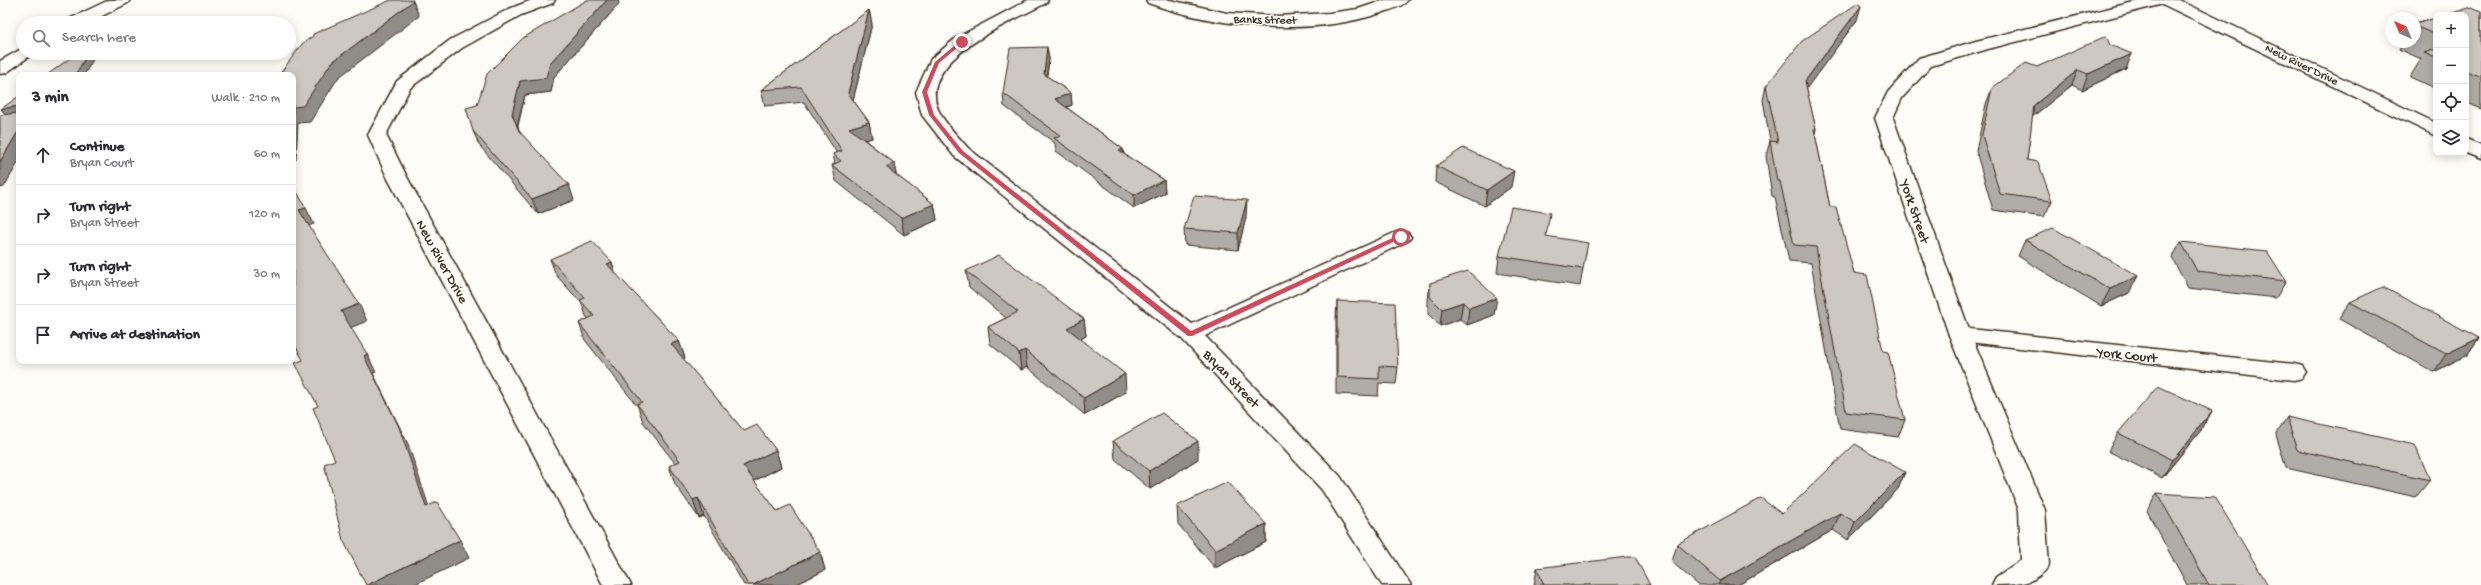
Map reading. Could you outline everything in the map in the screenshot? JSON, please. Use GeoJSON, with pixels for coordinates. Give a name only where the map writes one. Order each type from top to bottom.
{"type":"FeatureCollection","features":[{"type":"Feature","properties":{"kind":"street"},"geometry":{"type":"LineString","coordinates":[[89,16],[122,0]]}},
{"type":"Feature","properties":{"kind":"street","name":"New River Drive"},"geometry":{"type":"LineString","coordinates":[[547,0],[515,12],[456,44],[403,85],[377,135],[397,177],[462,295],[617,585]]}},
{"type":"Feature","properties":{"kind":"street","name":"Bryan Street"},"geometry":{"type":"LineString","coordinates":[[1040,0],[962,42],[937,63],[924,92],[931,115],[961,152],[1190,334],[1331,482],[1397,585]]}},
{"type":"Feature","properties":{"kind":"street","name":"Banks Street"},"geometry":{"type":"LineString","coordinates":[[1154,0],[1169,6],[1230,19],[1281,22],[1356,14],[1400,0]]}},
{"type":"Feature","properties":{"kind":"street","name":"York Street"},"geometry":{"type":"LineString","coordinates":[[2006,585],[2035,565],[2032,510],[1960,335],[1884,118],[1894,96],[1925,62],[1982,45],[2161,0]]}},
{"type":"Feature","properties":{"kind":"street","name":"New River Drive"},"geometry":{"type":"LineString","coordinates":[[2166,0],[2433,129]]}},
{"type":"Feature","properties":{"kind":"street"},"geometry":{"type":"LineString","coordinates":[[0,69],[16,59]]}},
{"type":"Feature","properties":{"kind":"street"},"geometry":{"type":"LineString","coordinates":[[2469,147],[2481,153]]}},
{"type":"Feature","properties":{"kind":"street"},"geometry":{"type":"LineString","coordinates":[[1190,334],[1401,237]]}},
{"type":"Feature","properties":{"kind":"street","name":"York Court"},"geometry":{"type":"LineString","coordinates":[[1960,335],[2294,372]]}},
{"type":"Feature","properties":{"kind":"building"},"geometry":{"type":"Polygon","coordinates":[[[391,0],[413,0],[331,63],[303,106],[296,107],[296,72],[281,72],[290,60],[296,60],[296,52],[302,44],[313,36],[313,34],[391,0]]]}},
{"type":"Feature","properties":{"kind":"building"},"geometry":{"type":"Polygon","coordinates":[[[587,0],[607,0],[550,63],[546,78],[520,81],[512,114],[519,131],[569,185],[532,199],[473,131],[466,108],[477,105],[487,74],[523,38],[587,0]]]}},
{"type":"Feature","properties":{"kind":"building"},"geometry":{"type":"Polygon","coordinates":[[[1858,3],[1861,6],[1805,81],[1816,129],[1814,129],[1830,207],[1836,207],[1854,273],[1867,275],[1883,351],[1888,352],[1905,420],[1846,412],[1816,247],[1794,245],[1780,181],[1777,181],[1770,141],[1778,142],[1766,86],[1802,41],[1858,3]]]}},
{"type":"Feature","properties":{"kind":"building"},"geometry":{"type":"Polygon","coordinates":[[[2472,7],[2481,11],[2481,77],[2469,72],[2469,12],[2456,12],[2472,7]]]}},
{"type":"Feature","properties":{"kind":"building"},"geometry":{"type":"Polygon","coordinates":[[[869,10],[848,93],[869,122],[849,128],[894,163],[886,167],[934,204],[901,218],[832,165],[841,161],[833,154],[842,151],[801,87],[761,90],[869,10]]]}},
{"type":"Feature","properties":{"kind":"building"},"geometry":{"type":"Polygon","coordinates":[[[2433,19],[2433,34],[2421,29],[2421,22],[2433,19]]]}},
{"type":"Feature","properties":{"kind":"building"},"geometry":{"type":"Polygon","coordinates":[[[2106,36],[2110,45],[2132,54],[2088,74],[2078,70],[2034,105],[2027,160],[2038,162],[2052,201],[2000,194],[1982,135],[1992,88],[2026,63],[2037,67],[2106,36]]]}},
{"type":"Feature","properties":{"kind":"building"},"geometry":{"type":"Polygon","coordinates":[[[1047,47],[1044,74],[1071,93],[1055,99],[1123,149],[1119,151],[1164,180],[1134,195],[1054,138],[1061,136],[1003,93],[1010,48],[1047,47]]]}},
{"type":"Feature","properties":{"kind":"building"},"geometry":{"type":"Polygon","coordinates":[[[2433,50],[2433,57],[2424,53],[2433,50]]]}},
{"type":"Feature","properties":{"kind":"building"},"geometry":{"type":"Polygon","coordinates":[[[67,60],[84,60],[77,72],[51,72],[67,60]]]}},
{"type":"Feature","properties":{"kind":"building"},"geometry":{"type":"Polygon","coordinates":[[[16,98],[16,106],[1,109],[16,98]]]}},
{"type":"Feature","properties":{"kind":"building"},"geometry":{"type":"Polygon","coordinates":[[[16,113],[16,135],[0,162],[0,115],[16,113]]]}},
{"type":"Feature","properties":{"kind":"building"},"geometry":{"type":"Polygon","coordinates":[[[1463,148],[1514,171],[1487,190],[1436,166],[1463,148]]]}},
{"type":"Feature","properties":{"kind":"building"},"geometry":{"type":"Polygon","coordinates":[[[296,190],[306,208],[299,210],[359,304],[341,311],[367,354],[364,356],[399,427],[426,507],[437,502],[460,540],[366,585],[343,540],[324,464],[335,460],[313,408],[318,406],[296,364],[303,360],[296,347],[296,190]]]}},
{"type":"Feature","properties":{"kind":"building"},"geometry":{"type":"Polygon","coordinates":[[[1194,196],[1247,200],[1238,233],[1184,229],[1194,196]]]}},
{"type":"Feature","properties":{"kind":"building"},"geometry":{"type":"Polygon","coordinates":[[[1511,207],[1550,213],[1546,236],[1588,243],[1583,269],[1499,256],[1511,207]]]}},
{"type":"Feature","properties":{"kind":"building"},"geometry":{"type":"Polygon","coordinates":[[[2053,228],[2138,276],[2110,289],[2025,240],[2053,228]]]}},
{"type":"Feature","properties":{"kind":"building"},"geometry":{"type":"Polygon","coordinates":[[[592,241],[612,262],[607,264],[679,341],[671,344],[744,431],[757,425],[776,450],[743,466],[777,511],[790,505],[820,552],[753,585],[748,585],[698,498],[693,500],[669,466],[680,461],[637,404],[642,402],[579,323],[594,316],[580,300],[585,298],[550,259],[592,241]]]}},
{"type":"Feature","properties":{"kind":"building"},"geometry":{"type":"Polygon","coordinates":[[[2181,242],[2267,251],[2286,281],[2197,271],[2181,242]]]}},
{"type":"Feature","properties":{"kind":"building"},"geometry":{"type":"Polygon","coordinates":[[[999,255],[1084,319],[1067,328],[1125,374],[1084,398],[1025,350],[1019,353],[988,327],[1018,312],[966,271],[999,255]]]}},
{"type":"Feature","properties":{"kind":"building"},"geometry":{"type":"Polygon","coordinates":[[[1468,271],[1497,298],[1469,308],[1463,302],[1442,309],[1430,297],[1430,283],[1468,271]]]}},
{"type":"Feature","properties":{"kind":"building"},"geometry":{"type":"Polygon","coordinates":[[[2383,287],[2479,338],[2446,354],[2350,302],[2383,287]]]}},
{"type":"Feature","properties":{"kind":"building"},"geometry":{"type":"Polygon","coordinates":[[[1337,301],[1395,303],[1398,367],[1379,366],[1379,379],[1337,377],[1337,301]]]}},
{"type":"Feature","properties":{"kind":"building"},"geometry":{"type":"Polygon","coordinates":[[[2158,386],[2212,411],[2173,460],[2118,433],[2158,386]]]}},
{"type":"Feature","properties":{"kind":"building"},"geometry":{"type":"Polygon","coordinates":[[[1162,413],[1198,441],[1149,471],[1113,441],[1162,413]]]}},
{"type":"Feature","properties":{"kind":"building"},"geometry":{"type":"Polygon","coordinates":[[[2287,417],[2415,445],[2430,480],[2297,450],[2287,417]]]}},
{"type":"Feature","properties":{"kind":"building"},"geometry":{"type":"Polygon","coordinates":[[[1855,444],[1905,472],[1855,522],[1840,513],[1720,581],[1677,544],[1761,498],[1782,514],[1855,444]]]}},
{"type":"Feature","properties":{"kind":"building"},"geometry":{"type":"Polygon","coordinates":[[[1228,482],[1266,524],[1215,550],[1177,506],[1228,482]]]}},
{"type":"Feature","properties":{"kind":"building"},"geometry":{"type":"Polygon","coordinates":[[[2157,493],[2215,497],[2268,585],[2209,585],[2157,493]]]}},
{"type":"Feature","properties":{"kind":"building"},"geometry":{"type":"Polygon","coordinates":[[[1635,557],[1650,585],[1544,585],[1537,568],[1635,557]]]}},
{"type":"Feature","properties":{"kind":"route"},"geometry":{"type":"LineString","coordinates":[[962,42],[937,63],[924,92],[931,115],[961,152],[1190,334],[1401,237]]}}]}
